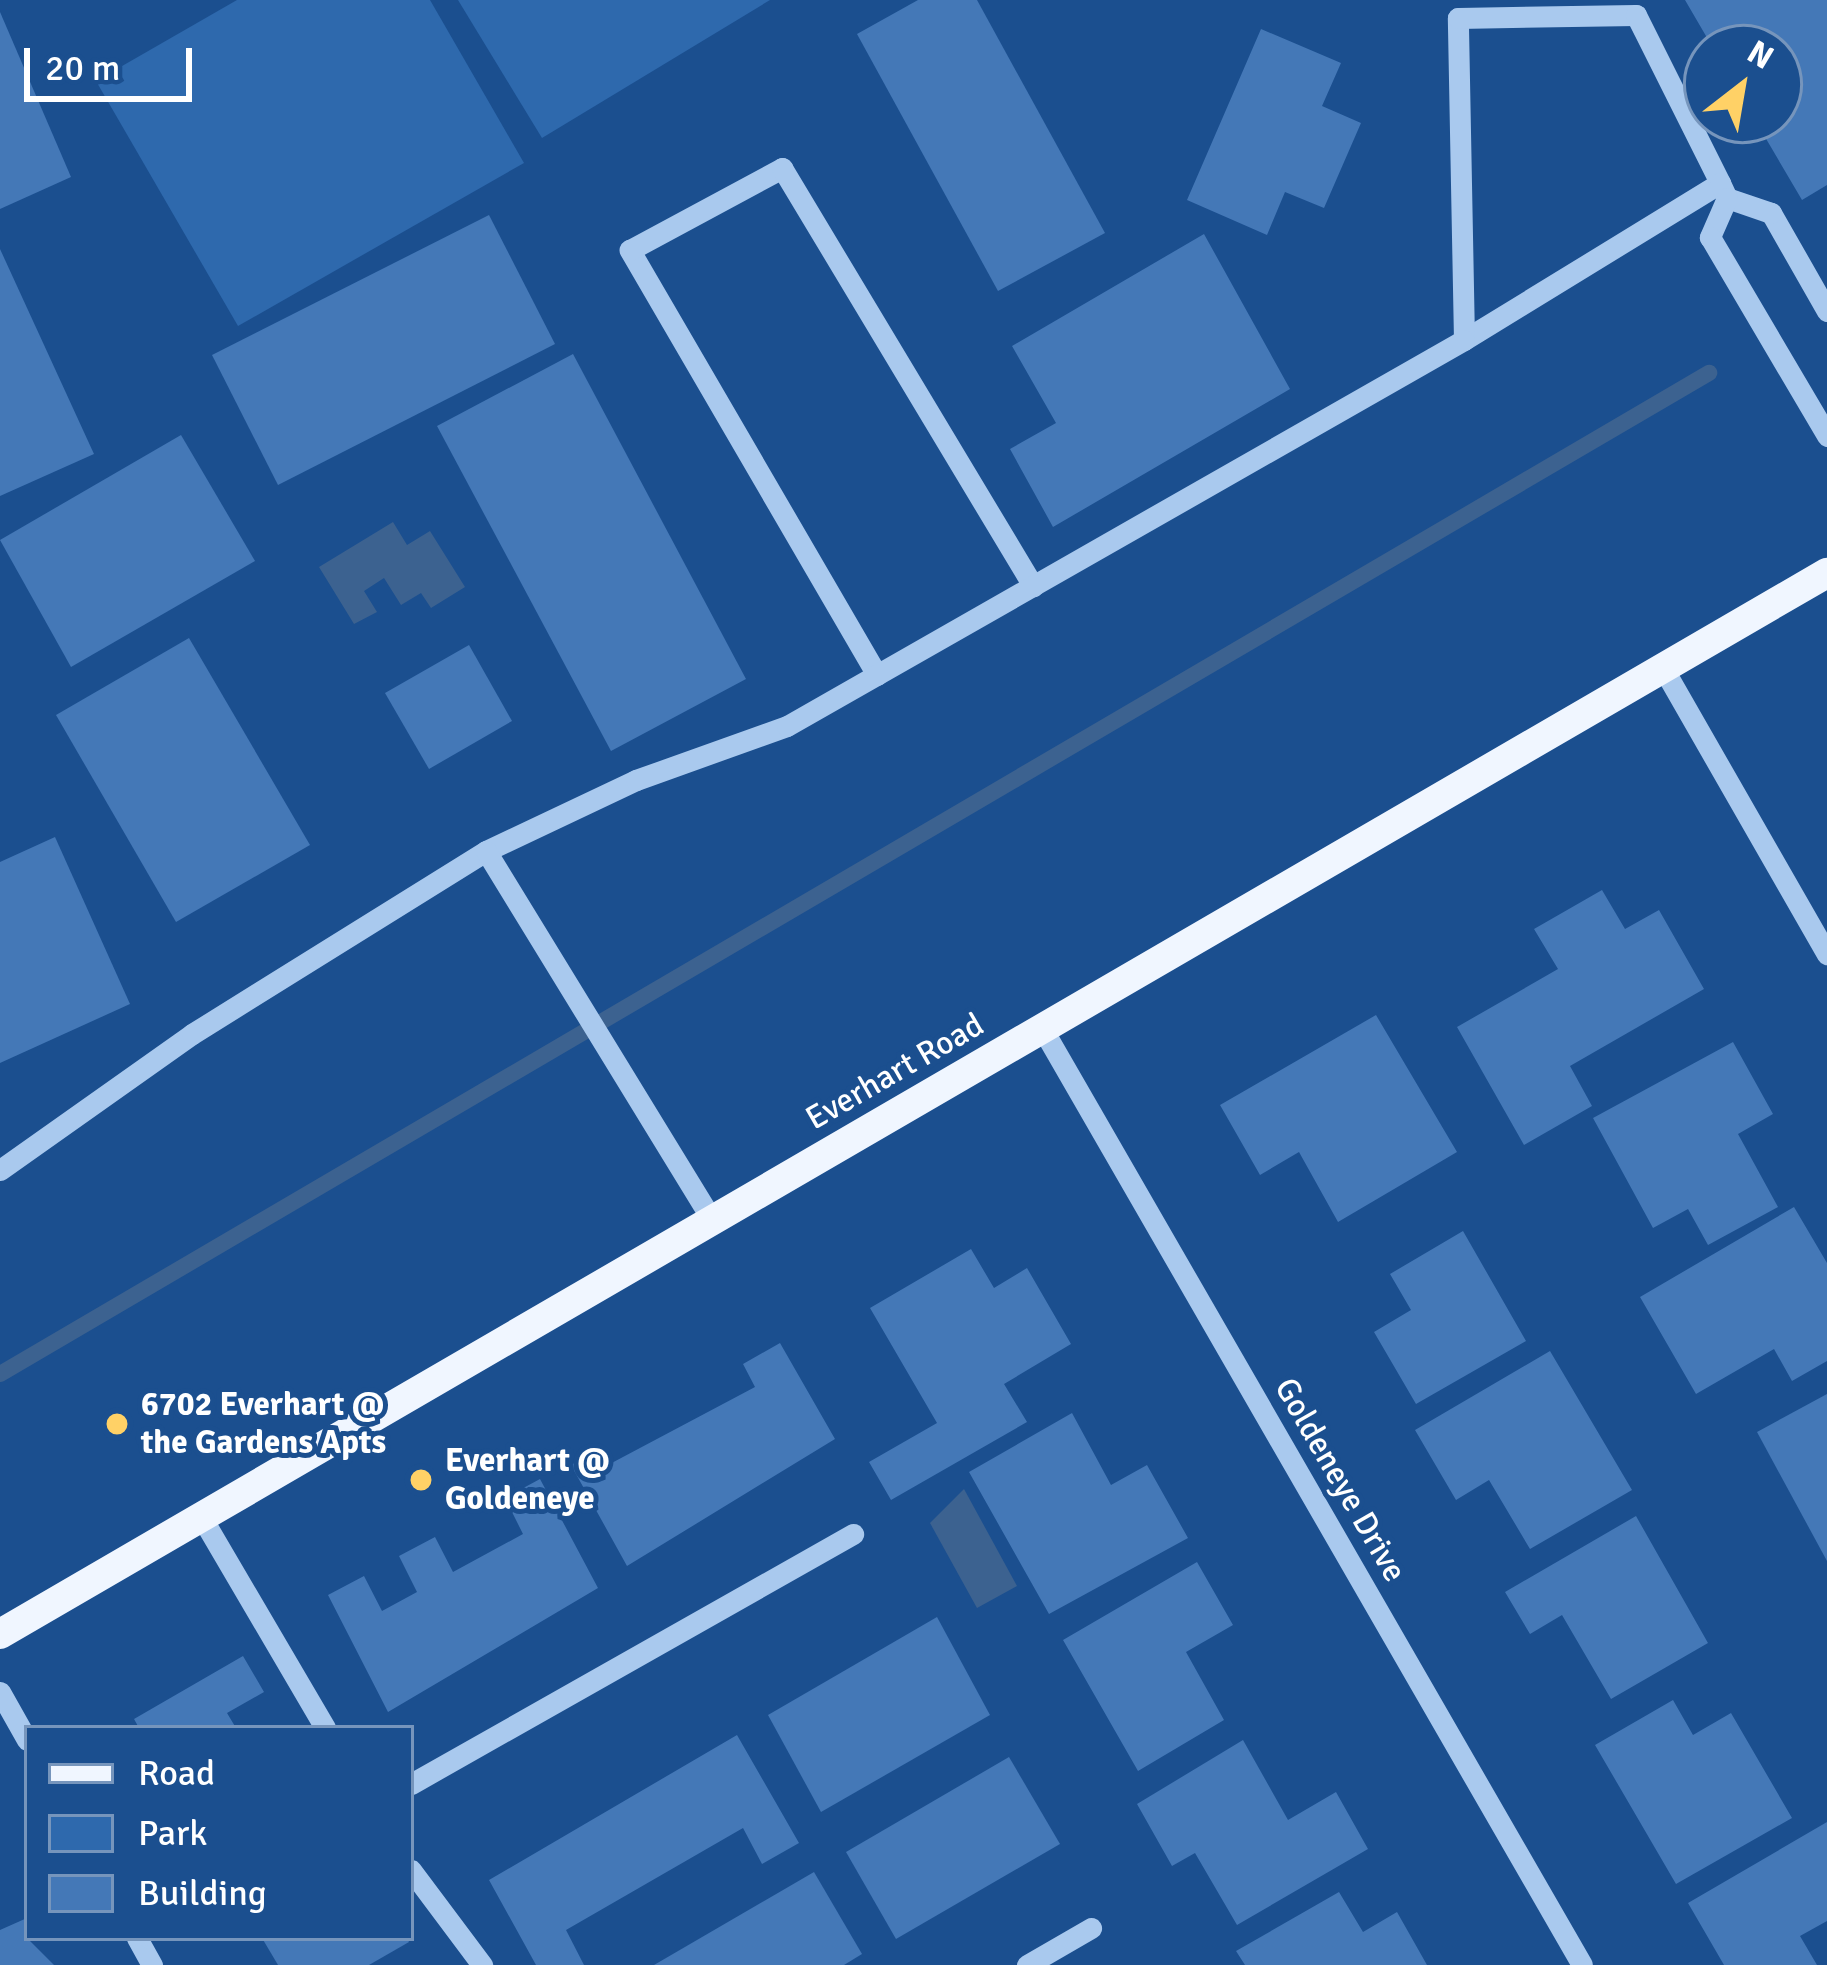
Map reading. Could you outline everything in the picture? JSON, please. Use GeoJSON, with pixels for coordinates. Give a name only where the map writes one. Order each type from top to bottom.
{"type":"FeatureCollection","features":[{"type":"Feature","properties":{"kind":"main road","name":"Everhart Road"},"geometry":{"type":"LineString","coordinates":[[0,1634],[1827,573]]}},
{"type":"Feature","properties":{"kind":"street"},"geometry":{"type":"LineString","coordinates":[[1464,340],[1458,18],[1636,15],[1723,191],[1771,212],[1827,311]]}},
{"type":"Feature","properties":{"kind":"street"},"geometry":{"type":"LineString","coordinates":[[877,675],[630,250],[782,168],[1034,586]]}},
{"type":"Feature","properties":{"kind":"street"},"geometry":{"type":"LineString","coordinates":[[0,1170],[192,1034],[487,851],[636,779],[787,726],[1723,191]]}},
{"type":"Feature","properties":{"kind":"street"},"geometry":{"type":"LineString","coordinates":[[1723,191],[1710,237],[1827,436]]}},
{"type":"Feature","properties":{"kind":"street"},"geometry":{"type":"LineString","coordinates":[[1663,668],[1827,954]]}},
{"type":"Feature","properties":{"kind":"street"},"geometry":{"type":"LineString","coordinates":[[487,851],[712,1220]]}},
{"type":"Feature","properties":{"kind":"street","name":"Goldeneye Drive"},"geometry":{"type":"LineString","coordinates":[[1042,1028],[1582,1965]]}},
{"type":"Feature","properties":{"kind":"street"},"geometry":{"type":"LineString","coordinates":[[202,1519],[323,1725]]}},
{"type":"Feature","properties":{"kind":"street"},"geometry":{"type":"LineString","coordinates":[[414,1782],[853,1534]]}},
{"type":"Feature","properties":{"kind":"street"},"geometry":{"type":"LineString","coordinates":[[0,1691],[24,1735]]}},
{"type":"Feature","properties":{"kind":"street"},"geometry":{"type":"LineString","coordinates":[[414,1874],[482,1965]]}},
{"type":"Feature","properties":{"kind":"street"},"geometry":{"type":"LineString","coordinates":[[1027,1965],[1091,1928]]}},
{"type":"Feature","properties":{"kind":"green space"},"geometry":{"type":"Polygon","coordinates":[[[237,0],[430,0],[524,163],[238,326],[96,81],[237,0]]]}},
{"type":"Feature","properties":{"kind":"green space"},"geometry":{"type":"Polygon","coordinates":[[[458,0],[770,0],[542,138],[458,0]]]}},
{"type":"Feature","properties":{"kind":"shaded area"},"geometry":{"type":"Polygon","coordinates":[[[393,522],[407,545],[430,531],[465,587],[431,608],[421,593],[401,605],[384,578],[364,591],[377,612],[354,624],[319,567],[393,522]]]}},
{"type":"Feature","properties":{"kind":"shaded area"},"geometry":{"type":"Polygon","coordinates":[[[964,1489],[1017,1586],[977,1608],[930,1523],[964,1489]]]}},
{"type":"Feature","properties":{"kind":"building"},"geometry":{"type":"Polygon","coordinates":[[[918,0],[977,0],[1105,233],[998,291],[857,34],[918,0]]]}},
{"type":"Feature","properties":{"kind":"building"},"geometry":{"type":"Polygon","coordinates":[[[1685,0],[1827,0],[1827,185],[1802,200],[1769,144],[1803,144],[1803,24],[1699,24],[1685,0]]]}},
{"type":"Feature","properties":{"kind":"building"},"geometry":{"type":"Polygon","coordinates":[[[0,12],[71,177],[0,209],[0,12]]]}},
{"type":"Feature","properties":{"kind":"building"},"geometry":{"type":"Polygon","coordinates":[[[1261,29],[1341,63],[1322,106],[1361,123],[1324,208],[1285,192],[1267,235],[1187,200],[1261,29]]]}},
{"type":"Feature","properties":{"kind":"building"},"geometry":{"type":"Polygon","coordinates":[[[489,215],[555,344],[278,485],[212,355],[489,215]]]}},
{"type":"Feature","properties":{"kind":"building"},"geometry":{"type":"Polygon","coordinates":[[[1204,234],[1290,389],[1053,527],[1010,449],[1056,423],[1012,346],[1204,234]]]}},
{"type":"Feature","properties":{"kind":"building"},"geometry":{"type":"Polygon","coordinates":[[[0,249],[94,454],[0,496],[0,249]]]}},
{"type":"Feature","properties":{"kind":"building"},"geometry":{"type":"Polygon","coordinates":[[[573,354],[746,679],[611,751],[437,426],[573,354]]]}},
{"type":"Feature","properties":{"kind":"building"},"geometry":{"type":"Polygon","coordinates":[[[181,435],[255,561],[71,667],[0,540],[181,435]]]}},
{"type":"Feature","properties":{"kind":"building"},"geometry":{"type":"Polygon","coordinates":[[[189,638],[310,845],[176,922],[56,715],[189,638]]]}},
{"type":"Feature","properties":{"kind":"building"},"geometry":{"type":"Polygon","coordinates":[[[469,645],[512,721],[429,769],[385,693],[469,645]]]}},
{"type":"Feature","properties":{"kind":"building"},"geometry":{"type":"Polygon","coordinates":[[[55,837],[130,1004],[0,1063],[0,862],[55,837]]]}},
{"type":"Feature","properties":{"kind":"building"},"geometry":{"type":"Polygon","coordinates":[[[1602,890],[1625,929],[1659,910],[1704,989],[1570,1066],[1592,1106],[1524,1145],[1457,1027],[1558,969],[1534,929],[1602,890]]]}},
{"type":"Feature","properties":{"kind":"building"},"geometry":{"type":"Polygon","coordinates":[[[1376,1015],[1457,1152],[1338,1222],[1299,1152],[1260,1175],[1220,1105],[1376,1015]]]}},
{"type":"Feature","properties":{"kind":"building"},"geometry":{"type":"Polygon","coordinates":[[[1733,1042],[1773,1114],[1738,1134],[1778,1207],[1708,1245],[1688,1209],[1653,1228],[1593,1118],[1733,1042]]]}},
{"type":"Feature","properties":{"kind":"building"},"geometry":{"type":"Polygon","coordinates":[[[1794,1207],[1827,1263],[1827,1361],[1792,1381],[1774,1349],[1696,1394],[1640,1297],[1794,1207]]]}},
{"type":"Feature","properties":{"kind":"building"},"geometry":{"type":"Polygon","coordinates":[[[1463,1231],[1526,1341],[1416,1404],[1374,1332],[1411,1310],[1390,1274],[1463,1231]]]}},
{"type":"Feature","properties":{"kind":"building"},"geometry":{"type":"Polygon","coordinates":[[[971,1249],[994,1288],[1027,1268],[1071,1344],[1004,1384],[1027,1422],[891,1500],[869,1462],[937,1423],[870,1308],[971,1249]]]}},
{"type":"Feature","properties":{"kind":"building"},"geometry":{"type":"Polygon","coordinates":[[[780,1343],[835,1439],[627,1566],[571,1465],[597,1450],[606,1466],[755,1387],[743,1364],[780,1343]]]}},
{"type":"Feature","properties":{"kind":"building"},"geometry":{"type":"Polygon","coordinates":[[[1550,1351],[1632,1490],[1530,1549],[1489,1480],[1456,1500],[1415,1430],[1550,1351]]]}},
{"type":"Feature","properties":{"kind":"building"},"geometry":{"type":"Polygon","coordinates":[[[1827,1394],[1827,1561],[1757,1432],[1827,1394]]]}},
{"type":"Feature","properties":{"kind":"building"},"geometry":{"type":"Polygon","coordinates":[[[1072,1413],[1111,1485],[1147,1465],[1188,1538],[1049,1614],[969,1472],[1072,1413]]]}},
{"type":"Feature","properties":{"kind":"building"},"geometry":{"type":"Polygon","coordinates":[[[540,1479],[598,1588],[388,1712],[328,1595],[364,1576],[382,1611],[417,1592],[399,1556],[435,1537],[453,1572],[523,1534],[505,1498],[540,1479]]]}},
{"type":"Feature","properties":{"kind":"building"},"geometry":{"type":"Polygon","coordinates":[[[1636,1516],[1708,1643],[1611,1699],[1562,1615],[1530,1634],[1505,1592],[1636,1516]]]}},
{"type":"Feature","properties":{"kind":"building"},"geometry":{"type":"Polygon","coordinates":[[[1197,1562],[1233,1625],[1186,1652],[1224,1720],[1138,1771],[1063,1640],[1197,1562]]]}},
{"type":"Feature","properties":{"kind":"building"},"geometry":{"type":"Polygon","coordinates":[[[937,1617],[990,1715],[821,1812],[768,1715],[937,1617]]]}},
{"type":"Feature","properties":{"kind":"building"},"geometry":{"type":"Polygon","coordinates":[[[243,1656],[264,1692],[227,1713],[234,1725],[137,1725],[134,1719],[243,1656]]]}},
{"type":"Feature","properties":{"kind":"building"},"geometry":{"type":"Polygon","coordinates":[[[1673,1700],[1693,1735],[1731,1713],[1792,1818],[1676,1884],[1595,1745],[1673,1700]]]}},
{"type":"Feature","properties":{"kind":"building"},"geometry":{"type":"Polygon","coordinates":[[[737,1735],[799,1843],[762,1864],[743,1828],[566,1930],[584,1965],[536,1965],[489,1880],[737,1735]]]}},
{"type":"Feature","properties":{"kind":"building"},"geometry":{"type":"Polygon","coordinates":[[[1243,1740],[1288,1820],[1336,1792],[1368,1849],[1237,1925],[1195,1853],[1172,1866],[1137,1804],[1243,1740]]]}},
{"type":"Feature","properties":{"kind":"building"},"geometry":{"type":"Polygon","coordinates":[[[1009,1757],[1060,1844],[896,1939],[846,1852],[1009,1757]]]}},
{"type":"Feature","properties":{"kind":"building"},"geometry":{"type":"Polygon","coordinates":[[[1827,1822],[1827,1921],[1800,1936],[1817,1965],[1724,1965],[1688,1903],[1827,1822]]]}},
{"type":"Feature","properties":{"kind":"building"},"geometry":{"type":"Polygon","coordinates":[[[814,1872],[862,1954],[844,1965],[654,1965],[814,1872]]]}},
{"type":"Feature","properties":{"kind":"building"},"geometry":{"type":"Polygon","coordinates":[[[1339,1892],[1363,1932],[1397,1912],[1427,1965],[1245,1965],[1236,1951],[1339,1892]]]}},
{"type":"Feature","properties":{"kind":"building"},"geometry":{"type":"Polygon","coordinates":[[[24,1919],[24,1941],[30,1941],[54,1965],[0,1965],[0,1930],[24,1919]]]}},
{"type":"Feature","properties":{"kind":"building"},"geometry":{"type":"Polygon","coordinates":[[[264,1941],[409,1942],[369,1965],[278,1965],[264,1941]]]}},
{"type":"Feature","properties":{"kind":"waterway"},"geometry":{"type":"LineString","coordinates":[[0,1374],[1709,373]]}},
{"type":"Feature","properties":{"kind":"place","name":"6702 Everhart @ the Gardens Apts"},"geometry":{"type":"Point","coordinates":[117,1424]}},
{"type":"Feature","properties":{"kind":"place","name":"Everhart @ Goldeneye"},"geometry":{"type":"Point","coordinates":[421,1480]}}]}
